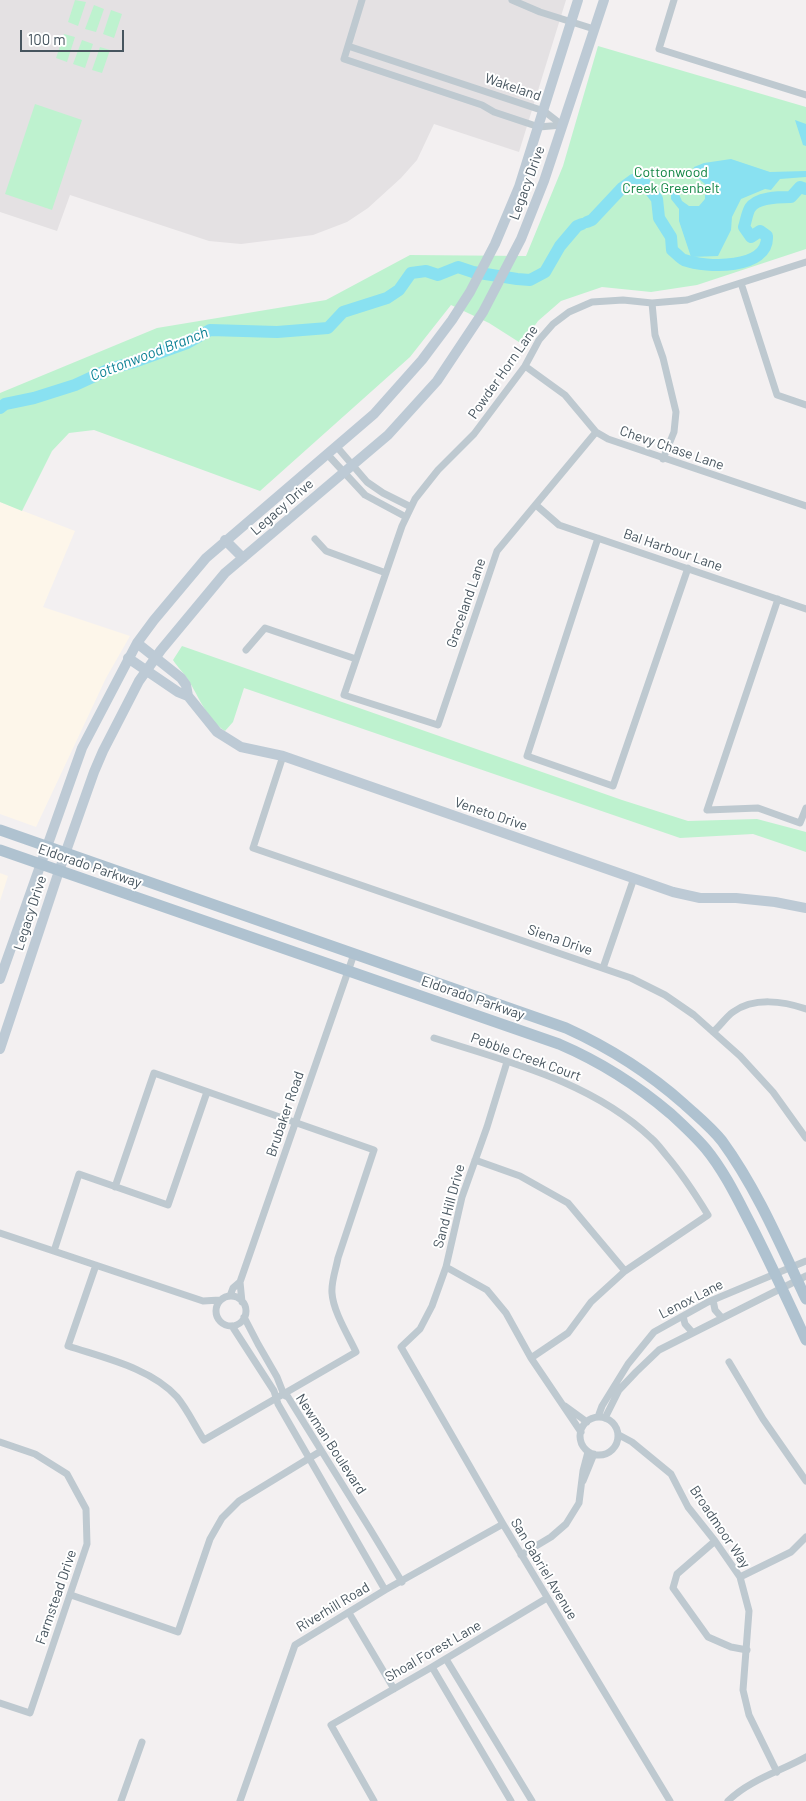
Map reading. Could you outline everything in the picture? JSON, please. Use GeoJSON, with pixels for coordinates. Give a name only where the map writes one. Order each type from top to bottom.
{"type":"FeatureCollection","features":[{"type":"Feature","properties":{"kind":"main road","name":"Legacy Drive"},"geometry":{"type":"LineString","coordinates":[[0,979],[82,748],[137,644],[154,620],[206,558],[374,414],[405,380],[460,309],[482,270],[510,212],[544,111],[578,0]]}},
{"type":"Feature","properties":{"kind":"main road","name":"Legacy Drive"},"geometry":{"type":"LineString","coordinates":[[0,1049],[3,1032],[103,751],[138,682],[156,657],[225,573],[388,435],[437,381],[483,312],[509,266],[529,222],[604,0]]}},
{"type":"Feature","properties":{"kind":"main road"},"geometry":{"type":"LineString","coordinates":[[225,540],[243,558]]}},
{"type":"Feature","properties":{"kind":"main road","name":"Veneto Drive"},"geometry":{"type":"LineString","coordinates":[[137,644],[181,678],[186,685],[188,696],[217,732],[241,747],[284,756],[673,892],[700,898],[736,898],[775,902],[806,908]]}},
{"type":"Feature","properties":{"kind":"main road","name":"Veneto Drive"},"geometry":{"type":"LineString","coordinates":[[128,658],[178,692],[188,696]]}},
{"type":"Feature","properties":{"kind":"main road","name":"Eldorado Parkway"},"geometry":{"type":"LineString","coordinates":[[0,830],[566,1028],[598,1042],[658,1081],[705,1122],[721,1140],[753,1191],[791,1268],[802,1278],[806,1299]]}},
{"type":"Feature","properties":{"kind":"main road","name":"Eldorado Parkway"},"geometry":{"type":"LineString","coordinates":[[0,850],[559,1044],[590,1057],[641,1090],[694,1134],[708,1150],[739,1199],[806,1340]]}},
{"type":"Feature","properties":{"kind":"street"},"geometry":{"type":"LineString","coordinates":[[348,46],[362,0]]}},
{"type":"Feature","properties":{"kind":"street"},"geometry":{"type":"LineString","coordinates":[[512,0],[540,12],[594,29]]}},
{"type":"Feature","properties":{"kind":"street"},"geometry":{"type":"LineString","coordinates":[[674,0],[659,49],[806,95]]}},
{"type":"Feature","properties":{"kind":"street","name":"Wakeland"},"geometry":{"type":"LineString","coordinates":[[348,46],[544,111],[562,126],[539,126],[344,59],[348,46]]}},
{"type":"Feature","properties":{"kind":"street"},"geometry":{"type":"LineString","coordinates":[[482,105],[486,91]]}},
{"type":"Feature","properties":{"kind":"street","name":"Powder Horn Lane"},"geometry":{"type":"LineString","coordinates":[[344,694],[406,517],[415,498],[438,470],[474,434],[525,366],[539,340],[553,324],[569,312],[592,302],[623,300],[652,303],[687,300],[806,262]]}},
{"type":"Feature","properties":{"kind":"street"},"geometry":{"type":"LineString","coordinates":[[741,283],[777,395],[806,405]]}},
{"type":"Feature","properties":{"kind":"street"},"geometry":{"type":"LineString","coordinates":[[652,303],[655,335],[676,412],[674,432],[663,459]]}},
{"type":"Feature","properties":{"kind":"street","name":"Chevy Chase Lane"},"geometry":{"type":"LineString","coordinates":[[525,366],[565,395],[596,432],[618,444],[806,506]]}},
{"type":"Feature","properties":{"kind":"street","name":"Graceland Lane"},"geometry":{"type":"LineString","coordinates":[[344,694],[438,725],[497,551],[596,432]]}},
{"type":"Feature","properties":{"kind":"street"},"geometry":{"type":"LineString","coordinates":[[337,447],[360,475],[376,488],[411,507]]}},
{"type":"Feature","properties":{"kind":"street"},"geometry":{"type":"LineString","coordinates":[[328,455],[365,495],[406,517]]}},
{"type":"Feature","properties":{"kind":"street","name":"Bal Harbour Lane"},"geometry":{"type":"LineString","coordinates":[[536,505],[559,525],[806,609]]}},
{"type":"Feature","properties":{"kind":"street"},"geometry":{"type":"LineString","coordinates":[[598,538],[527,756],[613,786],[688,568]]}},
{"type":"Feature","properties":{"kind":"street"},"geometry":{"type":"LineString","coordinates":[[315,539],[326,551],[386,573]]}},
{"type":"Feature","properties":{"kind":"street"},"geometry":{"type":"LineString","coordinates":[[778,599],[707,810],[758,808],[800,823],[806,808]]}},
{"type":"Feature","properties":{"kind":"street"},"geometry":{"type":"LineString","coordinates":[[246,650],[265,628],[356,659]]}},
{"type":"Feature","properties":{"kind":"street","name":"Siena Drive"},"geometry":{"type":"LineString","coordinates":[[284,756],[253,848],[603,968],[631,978],[665,995],[694,1015],[740,1056],[773,1092],[806,1138]]}},
{"type":"Feature","properties":{"kind":"street"},"geometry":{"type":"LineString","coordinates":[[603,968],[634,878]]}},
{"type":"Feature","properties":{"kind":"street","name":"Brubaker Road"},"geometry":{"type":"LineString","coordinates":[[242,1302],[240,1282],[354,954]]}},
{"type":"Feature","properties":{"kind":"street"},"geometry":{"type":"LineString","coordinates":[[714,1032],[734,1012],[752,1004],[772,1002],[793,1004],[806,1009]]}},
{"type":"Feature","properties":{"kind":"street","name":"Pebble Creek Court"},"geometry":{"type":"LineString","coordinates":[[434,1038],[576,1087],[616,1110],[652,1138],[688,1182],[708,1215],[625,1271]]}},
{"type":"Feature","properties":{"kind":"street","name":"Sand Hill Drive"},"geometry":{"type":"LineString","coordinates":[[401,1347],[420,1329],[432,1306],[446,1268],[462,1197],[507,1062]]}},
{"type":"Feature","properties":{"kind":"street"},"geometry":{"type":"LineString","coordinates":[[96,1265],[68,1346],[142,1372],[162,1383],[178,1399],[204,1440],[356,1352],[335,1306],[332,1293],[338,1258],[374,1150],[154,1073],[114,1187]]}},
{"type":"Feature","properties":{"kind":"street"},"geometry":{"type":"LineString","coordinates":[[54,1251],[79,1174],[168,1205],[207,1092]]}},
{"type":"Feature","properties":{"kind":"street"},"geometry":{"type":"LineString","coordinates":[[475,1160],[520,1176],[568,1203],[625,1271],[591,1302],[568,1333],[531,1358]]}},
{"type":"Feature","properties":{"kind":"street"},"geometry":{"type":"LineString","coordinates":[[0,1233],[203,1301],[220,1300],[230,1296],[242,1302],[245,1310],[244,1317],[242,1321],[232,1326],[228,1325],[219,1320],[216,1313],[203,1301]]}},
{"type":"Feature","properties":{"kind":"street","name":"Lenox Lane"},"geometry":{"type":"LineString","coordinates":[[602,1417],[602,1406],[628,1364],[654,1332],[713,1300],[806,1261]]}},
{"type":"Feature","properties":{"kind":"street"},"geometry":{"type":"LineString","coordinates":[[446,1268],[487,1290],[506,1313],[531,1358],[581,1432]]}},
{"type":"Feature","properties":{"kind":"street"},"geometry":{"type":"LineString","coordinates":[[602,1417],[615,1424],[618,1438],[612,1451],[600,1455],[591,1453],[581,1443],[581,1432],[587,1422],[602,1417],[619,1390],[659,1350],[802,1278]]}},
{"type":"Feature","properties":{"kind":"street","name":"Brubaker Road"},"geometry":{"type":"LineString","coordinates":[[230,1296],[240,1282]]}},
{"type":"Feature","properties":{"kind":"street"},"geometry":{"type":"LineString","coordinates":[[216,1313],[220,1300]]}},
{"type":"Feature","properties":{"kind":"street"},"geometry":{"type":"LineString","coordinates":[[713,1300],[715,1310],[722,1318]]}},
{"type":"Feature","properties":{"kind":"street"},"geometry":{"type":"LineString","coordinates":[[683,1316],[684,1324],[693,1332]]}},
{"type":"Feature","properties":{"kind":"street","name":"Newman Boulevard"},"geometry":{"type":"LineString","coordinates":[[244,1317],[277,1377],[281,1396],[278,1404],[385,1590]]}},
{"type":"Feature","properties":{"kind":"street","name":"Newman Boulevard"},"geometry":{"type":"LineString","coordinates":[[232,1326],[281,1396],[288,1397],[402,1582]]}},
{"type":"Feature","properties":{"kind":"street","name":"San Gabriel Avenue"},"geometry":{"type":"LineString","coordinates":[[401,1347],[521,1555],[670,1801]]}},
{"type":"Feature","properties":{"kind":"street"},"geometry":{"type":"LineString","coordinates":[[729,1362],[763,1419],[806,1481]]}},
{"type":"Feature","properties":{"kind":"street"},"geometry":{"type":"LineString","coordinates":[[561,1403],[587,1422]]}},
{"type":"Feature","properties":{"kind":"street","name":"Broadmoor Way"},"geometry":{"type":"LineString","coordinates":[[618,1438],[645,1452],[671,1474],[688,1507],[715,1541],[740,1578],[749,1611],[743,1690],[749,1715],[777,1772]]}},
{"type":"Feature","properties":{"kind":"street","name":"Farmstead Drive"},"geometry":{"type":"LineString","coordinates":[[0,1442],[35,1454],[67,1474],[86,1509],[87,1544],[30,1713],[0,1703]]}},
{"type":"Feature","properties":{"kind":"street"},"geometry":{"type":"LineString","coordinates":[[70,1595],[178,1632],[210,1539],[222,1518],[239,1501],[322,1451]]}},
{"type":"Feature","properties":{"kind":"street"},"geometry":{"type":"LineString","coordinates":[[521,1555],[551,1537],[566,1524],[579,1502],[591,1453]]}},
{"type":"Feature","properties":{"kind":"street","name":"Riverhill Road"},"geometry":{"type":"LineString","coordinates":[[240,1801],[295,1646],[385,1590],[503,1524]]}},
{"type":"Feature","properties":{"kind":"street"},"geometry":{"type":"LineString","coordinates":[[740,1578],[791,1552],[806,1537]]}},
{"type":"Feature","properties":{"kind":"street"},"geometry":{"type":"LineString","coordinates":[[715,1541],[677,1574],[673,1588],[708,1637],[730,1647],[747,1650]]}},
{"type":"Feature","properties":{"kind":"street","name":"Shoal Forest Lane"},"geometry":{"type":"LineString","coordinates":[[374,1801],[331,1725],[547,1598]]}},
{"type":"Feature","properties":{"kind":"street"},"geometry":{"type":"LineString","coordinates":[[348,1613],[394,1689]]}},
{"type":"Feature","properties":{"kind":"street"},"geometry":{"type":"LineString","coordinates":[[446,1659],[532,1801]]}},
{"type":"Feature","properties":{"kind":"street"},"geometry":{"type":"LineString","coordinates":[[432,1667],[511,1801]]}},
{"type":"Feature","properties":{"kind":"street"},"geometry":{"type":"LineString","coordinates":[[121,1801],[142,1742]]}},
{"type":"Feature","properties":{"kind":"street"},"geometry":{"type":"LineString","coordinates":[[728,1801],[734,1795],[762,1778],[806,1757]]}},
{"type":"Feature","properties":{"kind":"shaded area"},"geometry":{"type":"Polygon","coordinates":[[[0,0],[566,0],[519,152],[434,124],[417,160],[401,178],[368,208],[347,222],[313,235],[241,244],[209,241],[70,195],[57,231],[0,212],[0,0]]]}},
{"type":"Feature","properties":{"kind":"shaded area"},"geometry":{"type":"Polygon","coordinates":[[[0,502],[75,531],[43,607],[130,636],[106,678],[36,827],[0,814],[0,502]]]}},
{"type":"Feature","properties":{"kind":"shaded area"},"geometry":{"type":"Polygon","coordinates":[[[0,873],[8,876],[0,901],[0,873]]]}},
{"type":"Feature","properties":{"kind":"green space"},"geometry":{"type":"Polygon","coordinates":[[[75,0],[86,2],[78,26],[68,22],[75,0]]]}},
{"type":"Feature","properties":{"kind":"green space"},"geometry":{"type":"Polygon","coordinates":[[[94,5],[104,9],[96,32],[85,29],[94,5]]]}},
{"type":"Feature","properties":{"kind":"green space"},"geometry":{"type":"Polygon","coordinates":[[[111,10],[122,14],[114,38],[103,34],[111,10]]]}},
{"type":"Feature","properties":{"kind":"green space"},"geometry":{"type":"Polygon","coordinates":[[[64,34],[75,37],[67,62],[56,58],[64,34]]]}},
{"type":"Feature","properties":{"kind":"green space"},"geometry":{"type":"Polygon","coordinates":[[[82,40],[93,44],[85,68],[73,64],[82,40]]]}},
{"type":"Feature","properties":{"kind":"green space","name":"Cottonwood Creek Greenbelt"},"geometry":{"type":"Polygon","coordinates":[[[598,46],[806,107],[806,249],[697,285],[651,292],[602,287],[561,301],[538,321],[522,344],[489,323],[451,305],[410,357],[260,491],[94,430],[69,433],[52,451],[22,511],[0,502],[0,393],[157,328],[326,300],[410,255],[526,256],[563,166],[598,46]]]}},
{"type":"Feature","properties":{"kind":"green space"},"geometry":{"type":"Polygon","coordinates":[[[100,47],[110,50],[102,73],[92,70],[100,47]]]}},
{"type":"Feature","properties":{"kind":"green space"},"geometry":{"type":"Polygon","coordinates":[[[35,104],[82,120],[52,210],[5,194],[35,104]]]}},
{"type":"Feature","properties":{"kind":"green space"},"geometry":{"type":"Polygon","coordinates":[[[182,646],[622,800],[688,821],[757,819],[806,832],[806,852],[753,834],[680,838],[244,688],[233,722],[225,731],[213,721],[188,680],[173,660],[182,646]]]}},
{"type":"Feature","properties":{"kind":"water"},"geometry":{"type":"Polygon","coordinates":[[[795,120],[806,124],[806,146],[803,145],[795,120]]]}},
{"type":"Feature","properties":{"kind":"water"},"geometry":{"type":"Polygon","coordinates":[[[731,159],[770,172],[806,171],[806,177],[780,179],[771,190],[765,189],[741,199],[732,217],[731,230],[718,256],[691,257],[679,221],[679,209],[671,199],[671,190],[678,192],[682,201],[689,206],[699,206],[705,199],[705,184],[692,173],[694,167],[704,163],[731,159]]]}},
{"type":"Feature","properties":{"kind":"waterway","name":"Cottonwood Branch"},"geometry":{"type":"LineString","coordinates":[[587,222],[592,220],[622,188],[633,180],[643,181],[657,199],[659,218],[671,237],[672,250],[684,260],[694,263],[734,264],[747,261],[758,255],[765,247],[767,236],[760,231],[751,237],[744,227],[749,210],[753,204],[769,198],[791,197],[800,187],[806,189]]}},
{"type":"Feature","properties":{"kind":"waterway","name":"Cottonwood Branch"},"geometry":{"type":"LineString","coordinates":[[0,408],[5,404],[34,398],[75,385],[112,368],[187,343],[210,330],[277,332],[328,328],[343,312],[387,298],[399,290],[411,273],[426,271],[438,275],[458,267],[473,272],[530,280],[545,272],[560,246],[577,226],[582,224]]}}]}
